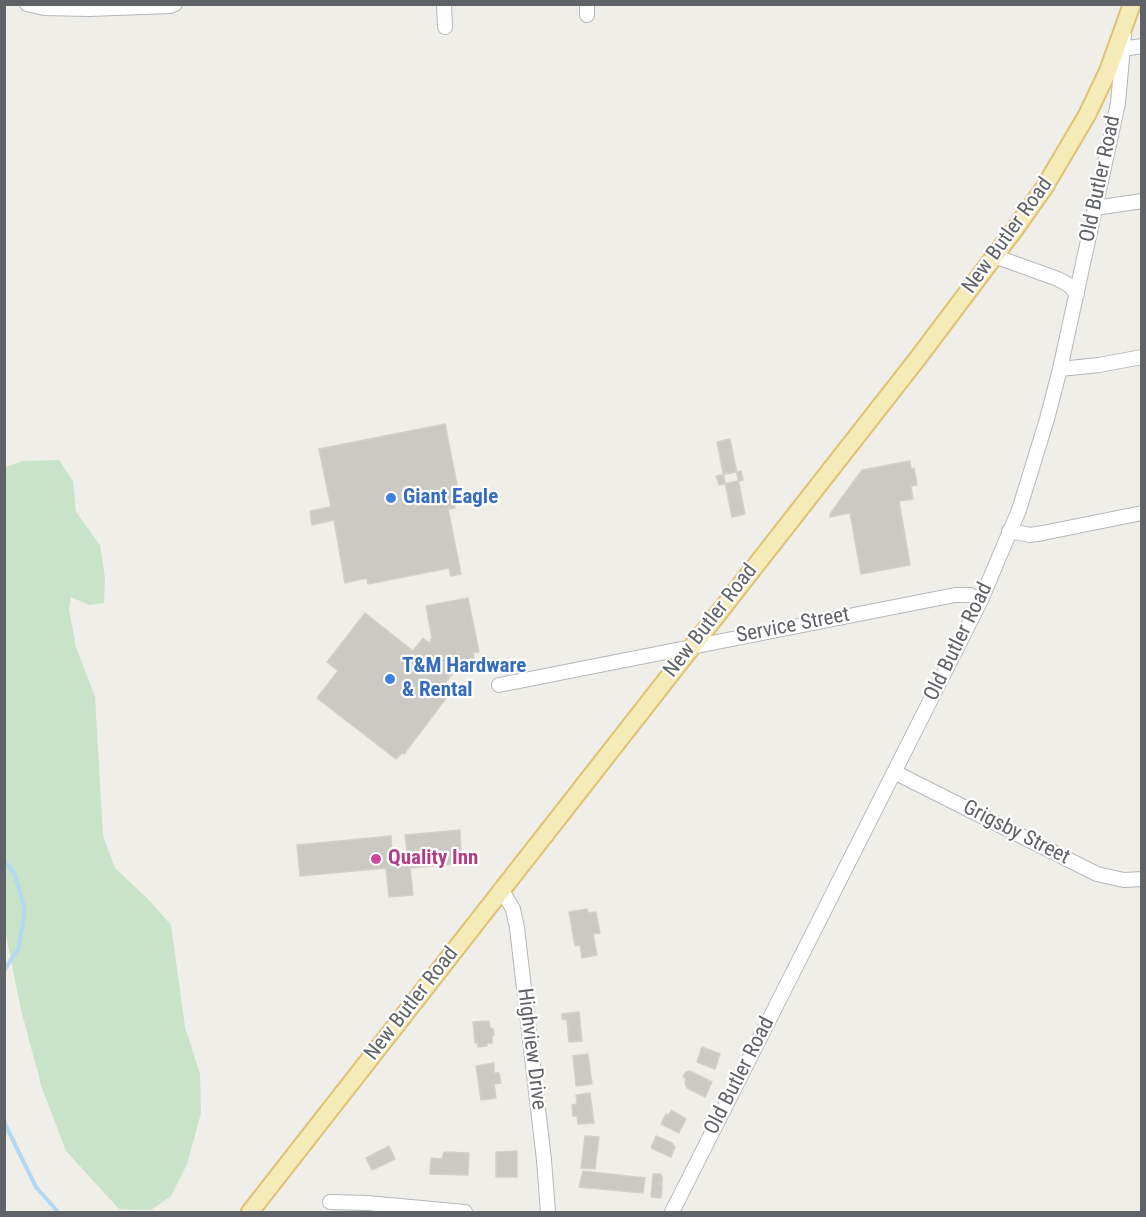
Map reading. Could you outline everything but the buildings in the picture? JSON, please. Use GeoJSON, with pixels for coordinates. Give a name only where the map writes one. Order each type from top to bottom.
{"type":"FeatureCollection","features":[{"type":"Feature","properties":{"kind":"main road","name":"New Butler Road"},"geometry":{"type":"LineString","coordinates":[[250,1212],[911,366],[1032,205],[1062,159],[1095,98],[1125,28],[1132,4]]}},
{"type":"Feature","properties":{"kind":"street"},"geometry":{"type":"LineString","coordinates":[[27,4],[44,8],[89,9],[175,4]]}},
{"type":"Feature","properties":{"kind":"street"},"geometry":{"type":"LineString","coordinates":[[444,4],[445,27]]}},
{"type":"Feature","properties":{"kind":"street","name":"Old Butler Road"},"geometry":{"type":"LineString","coordinates":[[672,1212],[981,600],[1010,531],[1034,465],[1060,369],[1118,103],[1125,28]]}},
{"type":"Feature","properties":{"kind":"street"},"geometry":{"type":"LineString","coordinates":[[1124,48],[1142,46]]}},
{"type":"Feature","properties":{"kind":"street"},"geometry":{"type":"LineString","coordinates":[[1095,208],[1142,201]]}},
{"type":"Feature","properties":{"kind":"street"},"geometry":{"type":"LineString","coordinates":[[994,256],[1058,279],[1069,285],[1077,294]]}},
{"type":"Feature","properties":{"kind":"street"},"geometry":{"type":"LineString","coordinates":[[1060,369],[1142,357]]}},
{"type":"Feature","properties":{"kind":"street"},"geometry":{"type":"LineString","coordinates":[[1010,531],[1037,534],[1142,513]]}},
{"type":"Feature","properties":{"kind":"street","name":"Service Street"},"geometry":{"type":"LineString","coordinates":[[499,685],[955,595],[970,595],[981,600]]}},
{"type":"Feature","properties":{"kind":"street","name":"Grigsby Street"},"geometry":{"type":"LineString","coordinates":[[894,772],[1097,874],[1124,880],[1142,879]]}},
{"type":"Feature","properties":{"kind":"street","name":"Highview Drive"},"geometry":{"type":"LineString","coordinates":[[501,889],[513,909],[517,928],[548,1212]]}},
{"type":"Feature","properties":{"kind":"street"},"geometry":{"type":"LineString","coordinates":[[330,1202],[465,1212]]}},
{"type":"Feature","properties":{"kind":"green space"},"geometry":{"type":"Polygon","coordinates":[[[59,460],[73,481],[76,512],[100,545],[105,578],[104,603],[89,605],[71,597],[69,610],[76,647],[95,697],[103,836],[115,868],[148,899],[171,925],[185,1027],[200,1074],[201,1113],[187,1164],[171,1196],[151,1210],[119,1209],[66,1151],[42,1088],[21,1010],[5,930],[5,467],[23,461],[59,460]]]}},
{"type":"Feature","properties":{"kind":"waterway"},"geometry":{"type":"LineString","coordinates":[[4,862],[14,872],[25,910],[19,947],[4,971]]}},
{"type":"Feature","properties":{"kind":"waterway"},"geometry":{"type":"LineString","coordinates":[[4,1122],[36,1187],[58,1212]]}},
{"type":"Feature","properties":{"kind":"place","name":"Giant Eagle"},"geometry":{"type":"Point","coordinates":[391,498]}},
{"type":"Feature","properties":{"kind":"place","name":"T&M Hardware & Rental"},"geometry":{"type":"Point","coordinates":[390,679]}},
{"type":"Feature","properties":{"kind":"place","name":"Quality Inn"},"geometry":{"type":"Point","coordinates":[376,859]}}]}
